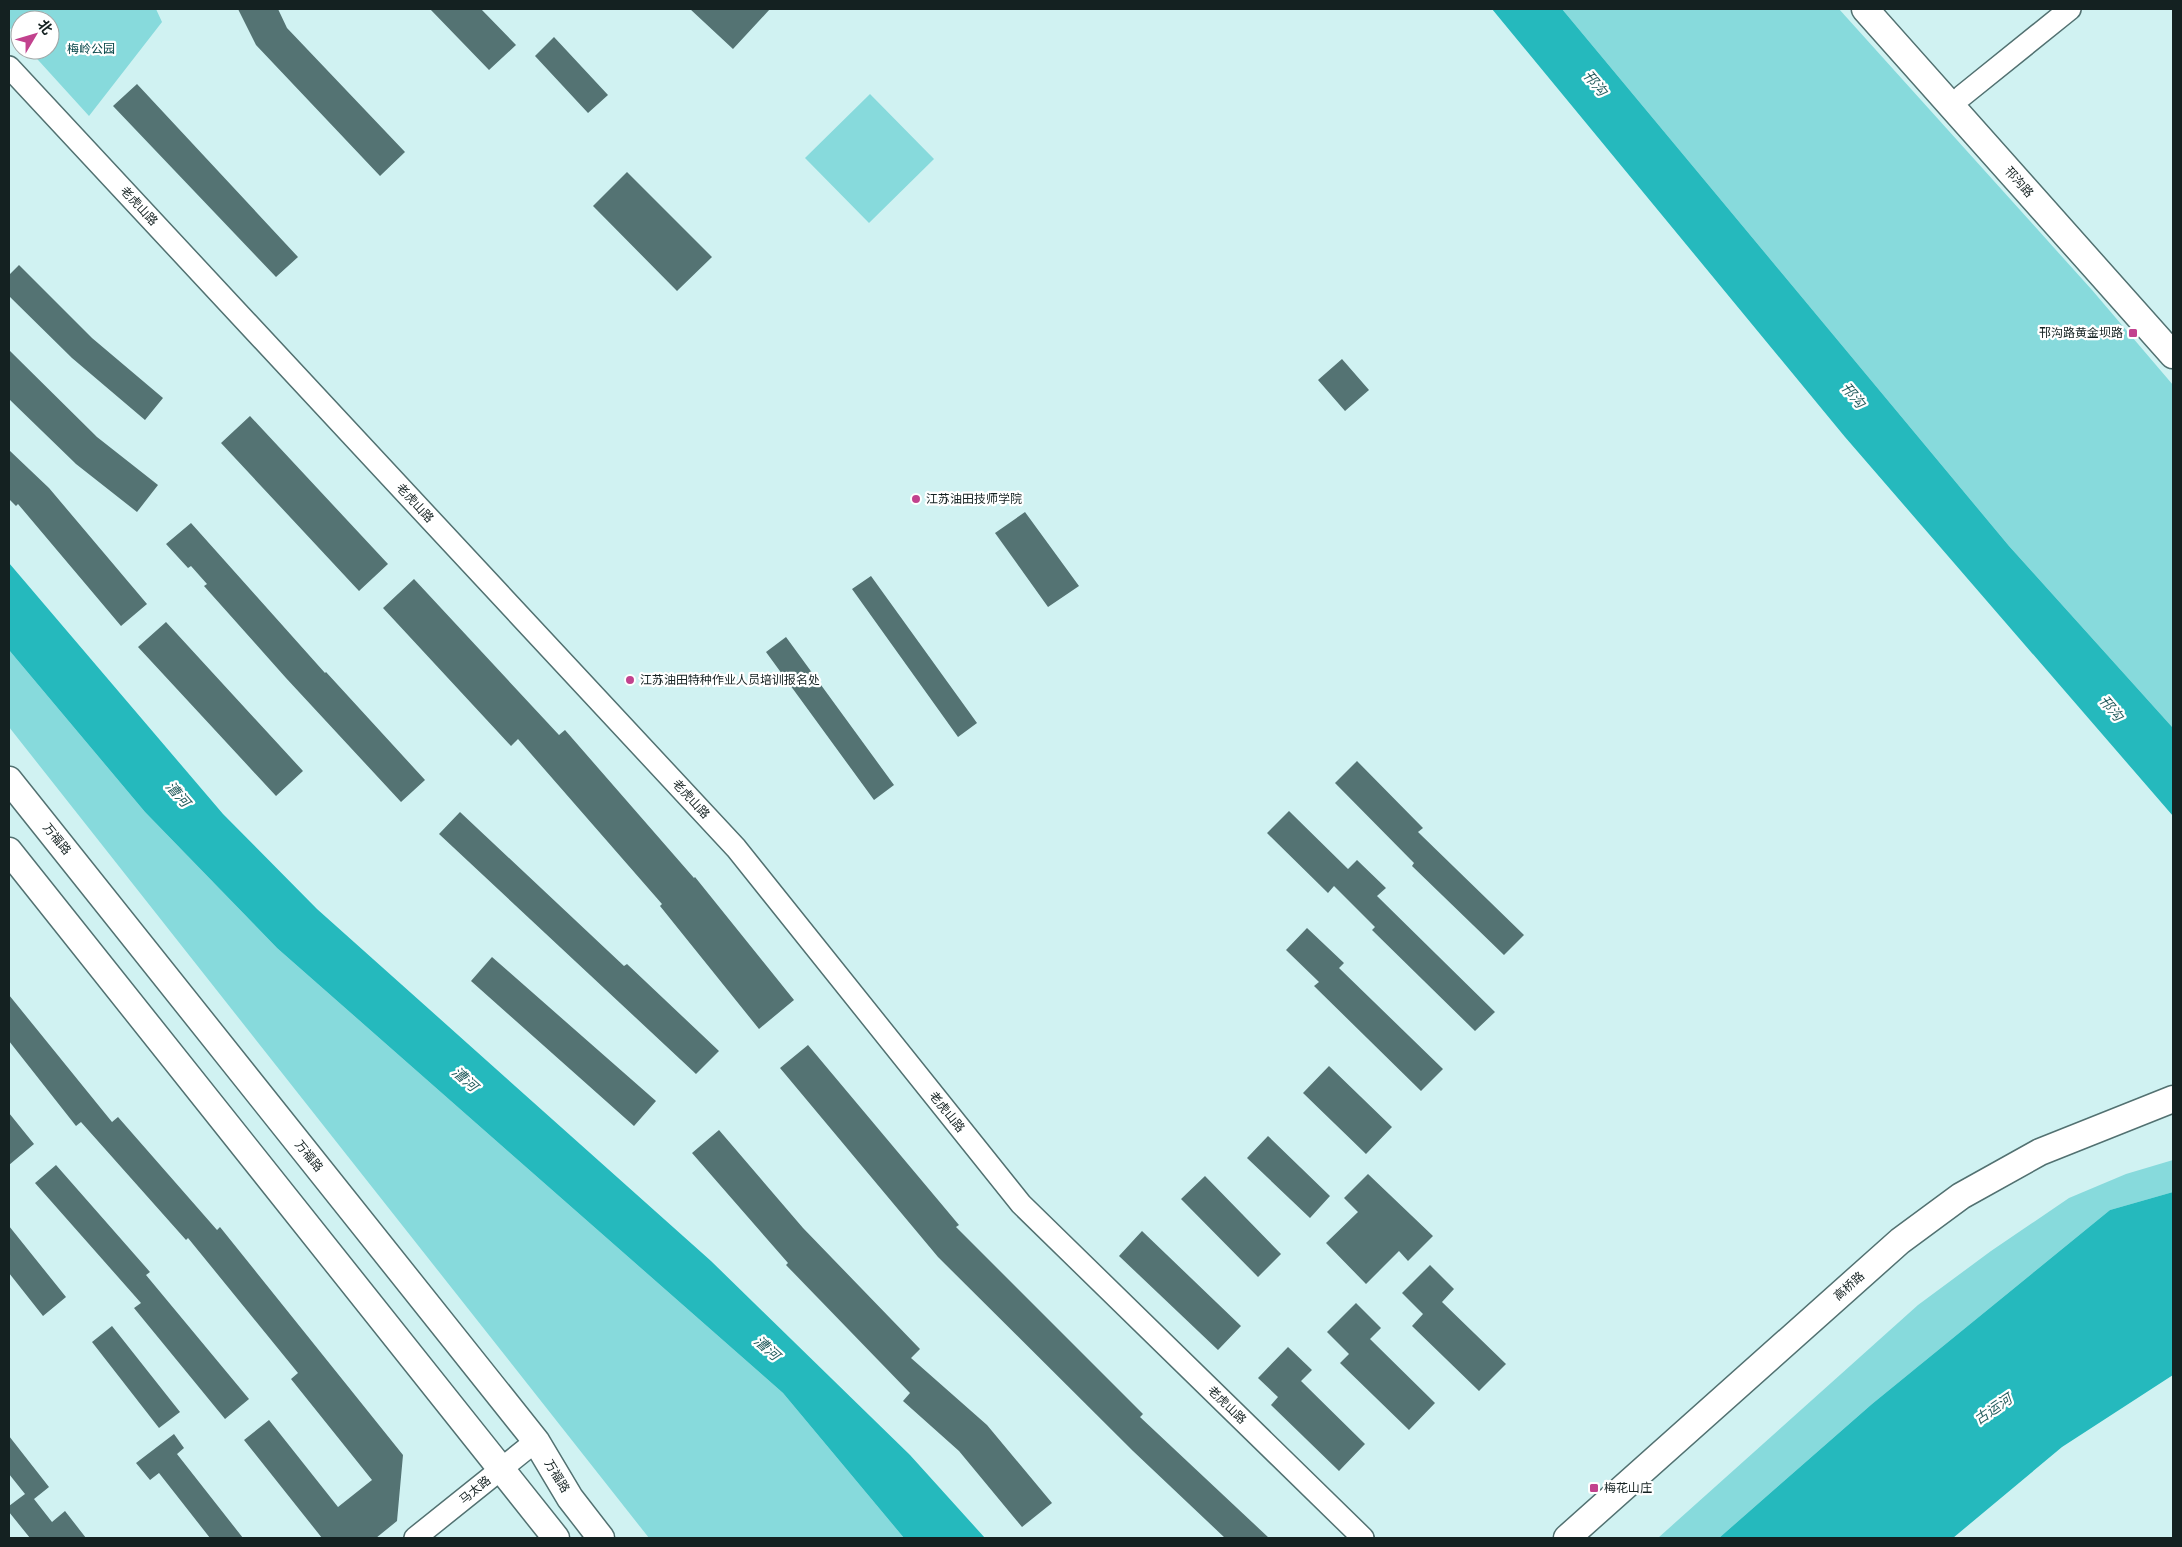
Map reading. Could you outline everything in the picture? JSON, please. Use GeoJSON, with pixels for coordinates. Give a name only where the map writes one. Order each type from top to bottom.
{"type":"FeatureCollection","features":[{"type":"Feature","properties":{"kind":"main road","name":"邗沟路"},"geometry":{"type":"LineString","coordinates":[[1865,9],[2173,355]]}},
{"type":"Feature","properties":{"kind":"main road","name":"邗沟路"},"geometry":{"type":"LineString","coordinates":[[1885,9],[2173,328]]}},
{"type":"Feature","properties":{"kind":"main road","name":"万福路"},"geometry":{"type":"LineString","coordinates":[[9,780],[536,1441],[570,1498],[601,1538]]}},
{"type":"Feature","properties":{"kind":"main road"},"geometry":{"type":"LineString","coordinates":[[9,850],[556,1538]]}},
{"type":"Feature","properties":{"kind":"main road","name":"高桥路"},"geometry":{"type":"LineString","coordinates":[[1567,1538],[1900,1241],[1961,1196],[2040,1152],[2173,1099]]}},
{"type":"Feature","properties":{"kind":"main road","name":"高桥路"},"geometry":{"type":"LineString","coordinates":[[1591,1538],[1772,1375],[1914,1251],[1977,1206],[2044,1169],[2173,1118]]}},
{"type":"Feature","properties":{"kind":"street"},"geometry":{"type":"LineString","coordinates":[[1962,96],[2070,9]]}},
{"type":"Feature","properties":{"kind":"street","name":"老虎山路"},"geometry":{"type":"LineString","coordinates":[[9,67],[736,848],[1021,1204],[1363,1538]]}},
{"type":"Feature","properties":{"kind":"street","name":"马太路"},"geometry":{"type":"LineString","coordinates":[[415,1538],[536,1441]]}},
{"type":"Feature","properties":{"kind":"green space","name":"梅岭公园"},"geometry":{"type":"Polygon","coordinates":[[[9,9],[156,9],[162,22],[89,116],[38,60],[60,60],[60,10],[10,10],[10,28],[9,9]]]}},
{"type":"Feature","properties":{"kind":"green space"},"geometry":{"type":"Polygon","coordinates":[[[1562,9],[1839,9],[2092,290],[2173,385],[2173,728],[2009,546],[1562,9]]]}},
{"type":"Feature","properties":{"kind":"green space"},"geometry":{"type":"Polygon","coordinates":[[[870,94],[934,159],[869,223],[805,158],[870,94]]]}},
{"type":"Feature","properties":{"kind":"green space"},"geometry":{"type":"Polygon","coordinates":[[[9,650],[145,812],[277,948],[783,1393],[904,1538],[649,1538],[9,727],[9,650]]]}},
{"type":"Feature","properties":{"kind":"green space"},"geometry":{"type":"Polygon","coordinates":[[[2173,1160],[2173,1192],[2110,1210],[1872,1404],[1719,1538],[1658,1538],[1918,1305],[1991,1251],[2069,1198],[2126,1174],[2173,1160]]]}},
{"type":"Feature","properties":{"kind":"water","name":"邗沟"},"geometry":{"type":"Polygon","coordinates":[[[1492,9],[1562,9],[2009,546],[2173,728],[2173,816],[1845,437],[1492,9]]]}},
{"type":"Feature","properties":{"kind":"water","name":"漕河"},"geometry":{"type":"Polygon","coordinates":[[[9,563],[223,814],[317,909],[711,1261],[910,1455],[985,1538],[904,1538],[783,1393],[277,948],[145,812],[9,650],[9,563]]]}},
{"type":"Feature","properties":{"kind":"water","name":"古运河"},"geometry":{"type":"Polygon","coordinates":[[[2173,1192],[2173,1375],[2062,1447],[1953,1538],[1719,1538],[1872,1404],[2110,1210],[2173,1192]]]}},
{"type":"Feature","properties":{"kind":"building"},"geometry":{"type":"Polygon","coordinates":[[[238,9],[278,9],[287,28],[405,152],[380,176],[256,45],[238,9]]]}},
{"type":"Feature","properties":{"kind":"building"},"geometry":{"type":"Polygon","coordinates":[[[430,9],[481,9],[516,45],[489,70],[430,9]]]}},
{"type":"Feature","properties":{"kind":"building"},"geometry":{"type":"Polygon","coordinates":[[[690,9],[770,9],[733,49],[690,9]]]}},
{"type":"Feature","properties":{"kind":"building"},"geometry":{"type":"Polygon","coordinates":[[[554,37],[608,95],[588,113],[535,56],[554,37]]]}},
{"type":"Feature","properties":{"kind":"building"},"geometry":{"type":"Polygon","coordinates":[[[137,84],[298,257],[276,277],[113,106],[137,84]]]}},
{"type":"Feature","properties":{"kind":"building"},"geometry":{"type":"Polygon","coordinates":[[[627,172],[712,257],[677,291],[593,206],[627,172]]]}},
{"type":"Feature","properties":{"kind":"building"},"geometry":{"type":"Polygon","coordinates":[[[19,265],[92,338],[163,398],[145,420],[72,358],[9,296],[9,275],[19,265]]]}},
{"type":"Feature","properties":{"kind":"building"},"geometry":{"type":"Polygon","coordinates":[[[9,350],[97,437],[158,485],[137,512],[76,464],[9,399],[9,350]]]}},
{"type":"Feature","properties":{"kind":"building"},"geometry":{"type":"Polygon","coordinates":[[[1342,359],[1369,390],[1345,411],[1318,380],[1342,359]]]}},
{"type":"Feature","properties":{"kind":"building"},"geometry":{"type":"Polygon","coordinates":[[[250,416],[388,564],[359,591],[221,443],[250,416]]]}},
{"type":"Feature","properties":{"kind":"building"},"geometry":{"type":"Polygon","coordinates":[[[9,450],[49,488],[147,604],[121,626],[18,504],[16,506],[9,499],[9,450]]]}},
{"type":"Feature","properties":{"kind":"building"},"geometry":{"type":"Polygon","coordinates":[[[1025,512],[1079,586],[1048,607],[995,533],[1025,512]]]}},
{"type":"Feature","properties":{"kind":"building"},"geometry":{"type":"Polygon","coordinates":[[[191,523],[325,673],[425,780],[401,802],[204,586],[207,584],[191,566],[188,568],[166,544],[191,523]]]}},
{"type":"Feature","properties":{"kind":"building"},"geometry":{"type":"Polygon","coordinates":[[[871,576],[977,723],[958,737],[852,589],[871,576]]]}},
{"type":"Feature","properties":{"kind":"building"},"geometry":{"type":"Polygon","coordinates":[[[414,579],[559,735],[565,730],[695,877],[794,1000],[759,1029],[660,906],[662,904],[518,739],[511,746],[383,608],[414,579]]]}},
{"type":"Feature","properties":{"kind":"building"},"geometry":{"type":"Polygon","coordinates":[[[166,622],[303,771],[276,796],[138,647],[166,622]]]}},
{"type":"Feature","properties":{"kind":"building"},"geometry":{"type":"Polygon","coordinates":[[[786,637],[894,785],[874,800],[766,652],[786,637]]]}},
{"type":"Feature","properties":{"kind":"building"},"geometry":{"type":"Polygon","coordinates":[[[1357,761],[1423,828],[1418,832],[1524,935],[1504,955],[1412,866],[1414,863],[1335,783],[1357,761]]]}},
{"type":"Feature","properties":{"kind":"building"},"geometry":{"type":"Polygon","coordinates":[[[1289,811],[1348,869],[1357,860],[1386,888],[1377,896],[1495,1012],[1475,1031],[1372,930],[1375,927],[1334,886],[1328,893],[1267,833],[1289,811]]]}},
{"type":"Feature","properties":{"kind":"building"},"geometry":{"type":"Polygon","coordinates":[[[460,812],[624,966],[627,964],[719,1051],[696,1074],[439,834],[460,812]]]}},
{"type":"Feature","properties":{"kind":"building"},"geometry":{"type":"Polygon","coordinates":[[[1307,928],[1344,963],[1339,968],[1443,1069],[1421,1091],[1314,986],[1319,982],[1286,950],[1307,928]]]}},
{"type":"Feature","properties":{"kind":"building"},"geometry":{"type":"Polygon","coordinates":[[[492,957],[656,1101],[634,1126],[471,981],[492,957]]]}},
{"type":"Feature","properties":{"kind":"building"},"geometry":{"type":"Polygon","coordinates":[[[9,995],[112,1122],[118,1117],[217,1230],[220,1227],[403,1455],[397,1521],[376,1538],[322,1538],[244,1440],[269,1420],[338,1507],[372,1480],[291,1379],[298,1373],[188,1238],[186,1240],[81,1122],[76,1126],[9,1041],[9,995]]]}},
{"type":"Feature","properties":{"kind":"building"},"geometry":{"type":"Polygon","coordinates":[[[808,1045],[959,1225],[956,1227],[1143,1414],[1140,1417],[1269,1538],[1225,1538],[1133,1451],[938,1257],[780,1068],[808,1045]]]}},
{"type":"Feature","properties":{"kind":"building"},"geometry":{"type":"Polygon","coordinates":[[[1329,1066],[1392,1127],[1366,1154],[1303,1093],[1329,1066]]]}},
{"type":"Feature","properties":{"kind":"building"},"geometry":{"type":"Polygon","coordinates":[[[9,1113],[34,1144],[9,1165],[9,1113]]]}},
{"type":"Feature","properties":{"kind":"building"},"geometry":{"type":"Polygon","coordinates":[[[719,1130],[803,1228],[920,1349],[911,1358],[987,1425],[1052,1503],[1022,1527],[959,1451],[903,1401],[910,1393],[786,1265],[788,1263],[692,1153],[719,1130]]]}},
{"type":"Feature","properties":{"kind":"building"},"geometry":{"type":"Polygon","coordinates":[[[1268,1136],[1330,1196],[1310,1218],[1247,1158],[1268,1136]]]}},
{"type":"Feature","properties":{"kind":"building"},"geometry":{"type":"Polygon","coordinates":[[[56,1165],[150,1272],[146,1275],[249,1399],[225,1419],[134,1308],[141,1303],[35,1183],[56,1165]]]}},
{"type":"Feature","properties":{"kind":"building"},"geometry":{"type":"Polygon","coordinates":[[[1368,1174],[1433,1236],[1408,1261],[1399,1251],[1366,1284],[1326,1243],[1358,1212],[1344,1198],[1368,1174]]]}},
{"type":"Feature","properties":{"kind":"building"},"geometry":{"type":"Polygon","coordinates":[[[1205,1176],[1281,1254],[1258,1277],[1181,1199],[1205,1176]]]}},
{"type":"Feature","properties":{"kind":"building"},"geometry":{"type":"Polygon","coordinates":[[[9,1226],[66,1297],[43,1316],[9,1273],[9,1226]]]}},
{"type":"Feature","properties":{"kind":"building"},"geometry":{"type":"Polygon","coordinates":[[[1142,1231],[1241,1326],[1218,1350],[1119,1256],[1142,1231]]]}},
{"type":"Feature","properties":{"kind":"building"},"geometry":{"type":"Polygon","coordinates":[[[1430,1265],[1454,1289],[1442,1302],[1506,1364],[1479,1391],[1412,1326],[1423,1314],[1402,1293],[1430,1265]]]}},
{"type":"Feature","properties":{"kind":"building"},"geometry":{"type":"Polygon","coordinates":[[[1356,1303],[1381,1328],[1370,1339],[1435,1403],[1409,1430],[1340,1363],[1349,1354],[1327,1332],[1356,1303]]]}},
{"type":"Feature","properties":{"kind":"building"},"geometry":{"type":"Polygon","coordinates":[[[112,1326],[180,1412],[159,1428],[92,1342],[112,1326]]]}},
{"type":"Feature","properties":{"kind":"building"},"geometry":{"type":"Polygon","coordinates":[[[1288,1347],[1312,1370],[1301,1381],[1365,1444],[1339,1471],[1271,1405],[1278,1397],[1258,1378],[1288,1347]]]}},
{"type":"Feature","properties":{"kind":"building"},"geometry":{"type":"Polygon","coordinates":[[[174,1434],[184,1448],[177,1454],[243,1538],[210,1538],[159,1473],[150,1480],[136,1463],[174,1434]]]}},
{"type":"Feature","properties":{"kind":"building"},"geometry":{"type":"Polygon","coordinates":[[[9,1436],[49,1487],[34,1499],[52,1522],[65,1511],[86,1538],[30,1538],[9,1512],[9,1506],[25,1494],[9,1474],[9,1436]]]}},
{"type":"Feature","properties":{"kind":"place","name":"邗沟路黄金坝路"},"geometry":{"type":"Point","coordinates":[2133,333]}},
{"type":"Feature","properties":{"kind":"place","name":"江苏油田技师学院"},"geometry":{"type":"Point","coordinates":[916,499]}},
{"type":"Feature","properties":{"kind":"place","name":"江苏油田特种作业人员培训报名处"},"geometry":{"type":"Point","coordinates":[630,680]}},
{"type":"Feature","properties":{"kind":"place","name":"梅花山庄"},"geometry":{"type":"Point","coordinates":[1594,1488]}}]}
